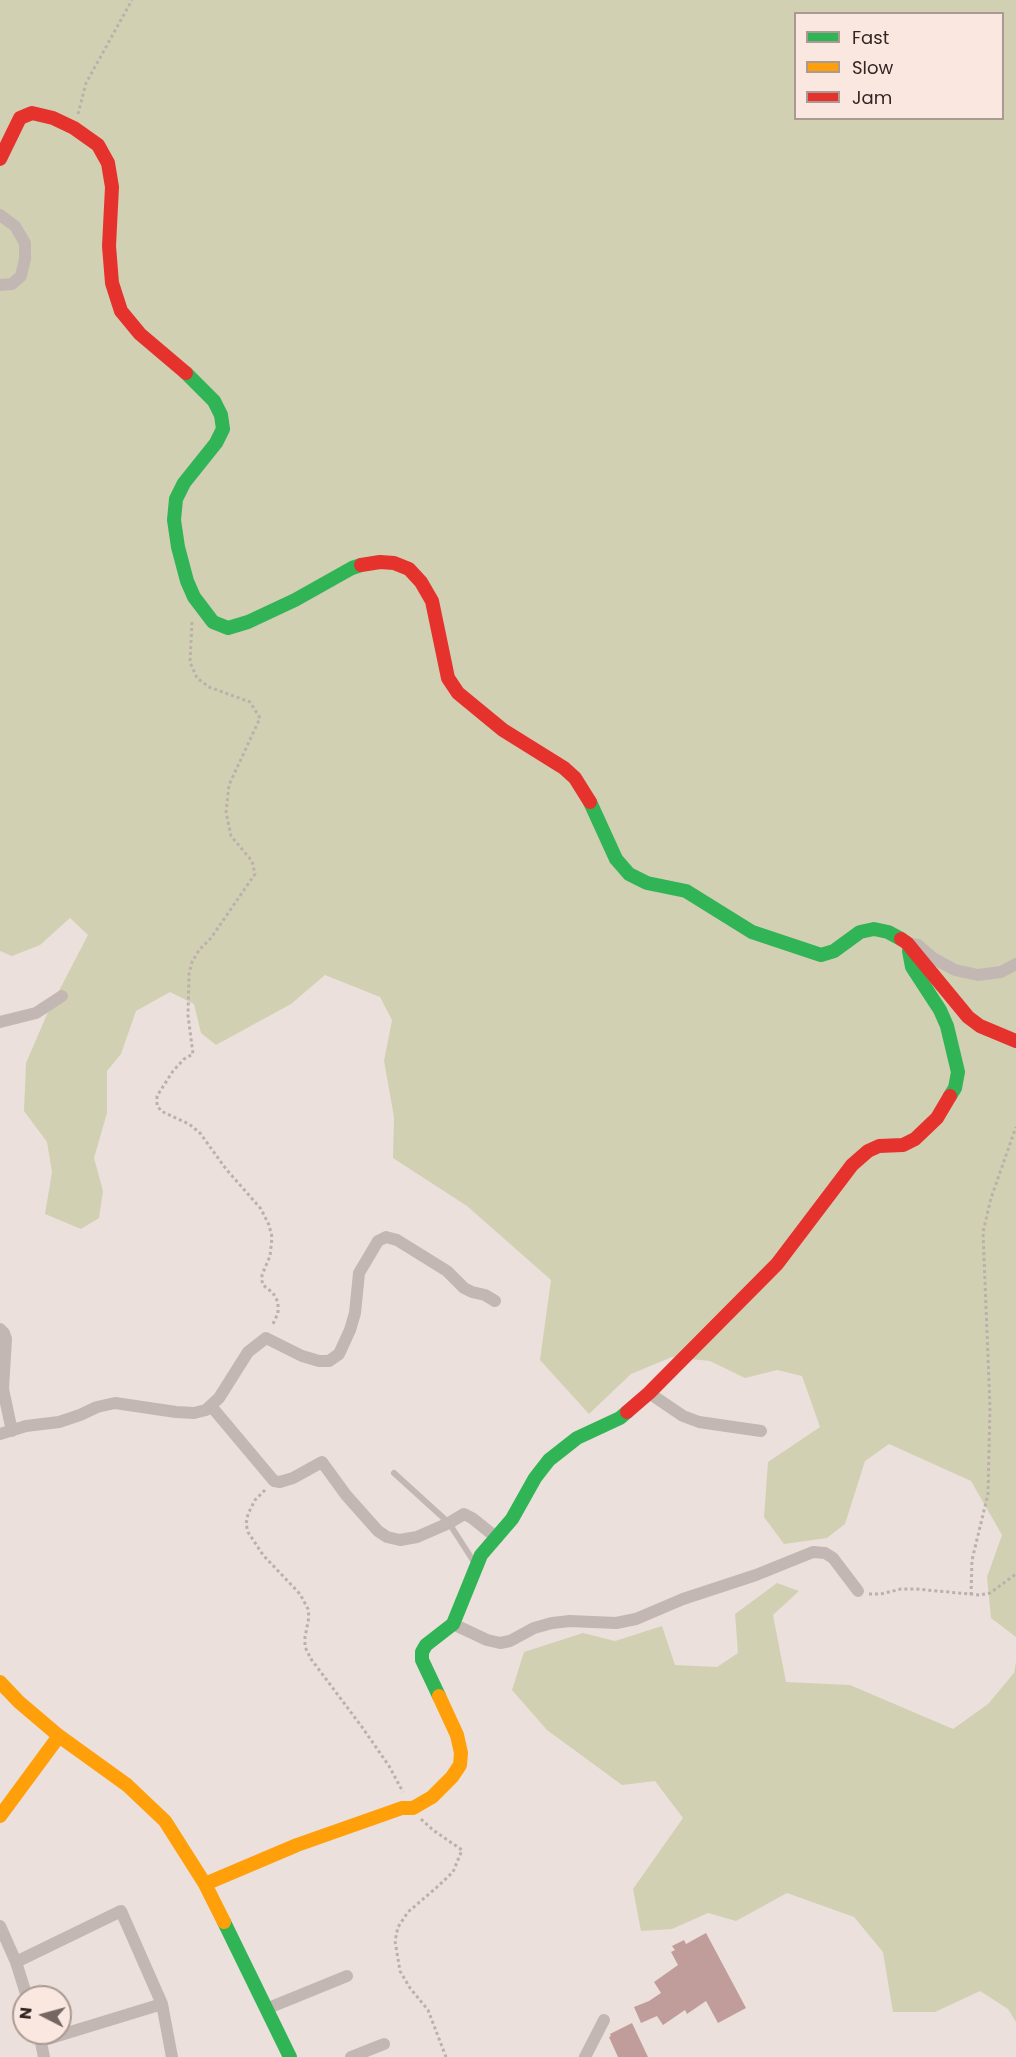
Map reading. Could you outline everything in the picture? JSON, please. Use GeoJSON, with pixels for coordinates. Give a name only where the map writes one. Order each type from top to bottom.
{"type":"FeatureCollection","features":[{"type":"Feature","properties":{"kind":"street"},"geometry":{"type":"LineString","coordinates":[[0,159],[20,118],[32,113],[53,118],[74,128],[98,145],[108,163],[112,187],[109,246],[112,283],[121,312],[140,334],[193,379],[214,401],[221,415],[223,429],[216,443],[184,483],[176,500],[174,520],[178,547],[194,597],[213,622],[228,628],[248,622],[359,566],[380,562],[394,563],[409,570],[422,582],[432,601],[448,678],[458,693],[503,730],[564,768],[575,778],[588,799],[616,859],[629,874],[648,883],[686,891],[752,932],[821,955],[834,951],[860,932],[874,929],[888,932],[908,945],[968,1017],[980,1026],[1016,1041]]}},
{"type":"Feature","properties":{"kind":"street"},"geometry":{"type":"LineString","coordinates":[[0,215],[15,226],[25,243],[25,259],[21,276],[12,284],[0,285]]}},
{"type":"Feature","properties":{"kind":"street"},"geometry":{"type":"LineString","coordinates":[[908,945],[918,945],[933,958],[955,970],[978,975],[1001,972],[1016,964]]}},
{"type":"Feature","properties":{"kind":"street"},"geometry":{"type":"LineString","coordinates":[[206,1884],[297,1845],[402,1808],[410,1808],[432,1797],[452,1778],[460,1765],[461,1753],[457,1735],[422,1660],[422,1652],[426,1645],[453,1624],[481,1555],[512,1520],[535,1478],[549,1460],[577,1438],[620,1418],[649,1393],[777,1264],[852,1166],[868,1151],[879,1146],[903,1145],[915,1139],[937,1118],[955,1088],[958,1072],[947,1026],[940,1010],[912,967],[908,945]]}},
{"type":"Feature","properties":{"kind":"street"},"geometry":{"type":"LineString","coordinates":[[0,1022],[36,1014],[62,996]]}},
{"type":"Feature","properties":{"kind":"street"},"geometry":{"type":"LineString","coordinates":[[0,1329],[6,1339],[3,1389],[6,1432],[26,1426],[59,1422],[97,1407],[115,1403],[176,1412],[194,1413],[206,1410],[219,1398],[248,1352],[267,1338],[302,1356],[319,1361],[329,1361],[339,1354],[350,1330],[359,1273],[378,1241],[386,1237],[397,1240],[447,1271],[464,1288],[495,1301]]}},
{"type":"Feature","properties":{"kind":"street"},"geometry":{"type":"LineString","coordinates":[[649,1393],[683,1416],[699,1422],[761,1431]]}},
{"type":"Feature","properties":{"kind":"street"},"geometry":{"type":"LineString","coordinates":[[211,1406],[274,1480],[280,1482],[293,1478],[322,1462],[346,1495],[378,1531],[387,1537],[400,1540],[417,1537],[464,1514],[497,1538]]}},
{"type":"Feature","properties":{"kind":"street"},"geometry":{"type":"LineString","coordinates":[[453,1624],[487,1640],[500,1643],[552,1623],[570,1621],[616,1623],[756,1575],[813,1552],[825,1553],[833,1558],[858,1591]]}},
{"type":"Feature","properties":{"kind":"street"},"geometry":{"type":"LineString","coordinates":[[0,1682],[19,1702],[59,1736],[127,1785],[165,1821],[206,1884],[290,2057]]}},
{"type":"Feature","properties":{"kind":"street"},"geometry":{"type":"LineString","coordinates":[[0,1816],[59,1736]]}},
{"type":"Feature","properties":{"kind":"street"},"geometry":{"type":"LineString","coordinates":[[16,1962],[121,1911],[162,2004],[172,2057]]}},
{"type":"Feature","properties":{"kind":"street"},"geometry":{"type":"LineString","coordinates":[[0,1926],[23,1985]]}},
{"type":"Feature","properties":{"kind":"street"},"geometry":{"type":"LineString","coordinates":[[266,2009],[347,1976]]}},
{"type":"Feature","properties":{"kind":"street"},"geometry":{"type":"LineString","coordinates":[[72,2028],[162,2004]]}},
{"type":"Feature","properties":{"kind":"street"},"geometry":{"type":"LineString","coordinates":[[585,2057],[604,2020]]}},
{"type":"Feature","properties":{"kind":"street"},"geometry":{"type":"LineString","coordinates":[[351,2057],[384,2044]]}},
{"type":"Feature","properties":{"kind":"lane"},"geometry":{"type":"LineString","coordinates":[[394,1473],[449,1523],[476,1565]]}},
{"type":"Feature","properties":{"kind":"path"},"geometry":{"type":"LineString","coordinates":[[74,128],[86,83],[132,0]]}},
{"type":"Feature","properties":{"kind":"path"},"geometry":{"type":"LineString","coordinates":[[194,597],[190,662],[197,678],[209,687],[250,702],[260,718],[229,785],[226,812],[231,836],[252,861],[255,874],[192,962],[189,974],[188,1015],[193,1054],[184,1059],[173,1071],[157,1096],[157,1105],[161,1112],[189,1124],[200,1133],[226,1169],[261,1209],[269,1225],[272,1247],[262,1281],[278,1302],[278,1313],[267,1338]]}},
{"type":"Feature","properties":{"kind":"path"},"geometry":{"type":"LineString","coordinates":[[971,1595],[972,1560],[988,1494],[990,1407],[983,1232],[1016,1127]]}},
{"type":"Feature","properties":{"kind":"path"},"geometry":{"type":"LineString","coordinates":[[274,1480],[255,1500],[246,1524],[248,1532],[262,1555],[300,1594],[308,1609],[305,1647],[311,1659],[388,1766],[410,1808],[433,1830],[462,1850],[453,1872],[408,1912],[398,1927],[395,1941],[400,1971],[428,2010],[440,2035],[446,2057]]}},
{"type":"Feature","properties":{"kind":"path"},"geometry":{"type":"LineString","coordinates":[[858,1591],[882,1594],[901,1589],[916,1589],[971,1595],[990,1593],[1016,1574]]}},
{"type":"Feature","properties":{"kind":"shaded area"},"geometry":{"type":"Polygon","coordinates":[[[0,0],[1016,0],[1016,1637],[991,1618],[987,1577],[1002,1535],[971,1481],[889,1444],[865,1461],[845,1524],[827,1538],[784,1544],[764,1517],[768,1462],[820,1427],[802,1376],[777,1370],[745,1378],[710,1361],[672,1357],[631,1374],[589,1414],[540,1360],[551,1280],[467,1206],[393,1158],[394,1117],[384,1061],[392,1020],[380,997],[325,975],[291,1004],[216,1045],[201,1033],[194,1004],[170,992],[136,1011],[121,1054],[107,1071],[107,1113],[94,1158],[103,1191],[99,1218],[81,1229],[45,1214],[52,1172],[47,1142],[24,1111],[26,1063],[48,1012],[88,935],[70,918],[40,945],[12,956],[0,951],[0,0]]]}},
{"type":"Feature","properties":{"kind":"shaded area"},"geometry":{"type":"Polygon","coordinates":[[[777,1583],[799,1591],[773,1615],[786,1682],[850,1685],[953,1729],[988,1704],[1014,1673],[1016,1662],[1016,2022],[1008,2009],[980,1991],[935,2012],[893,2012],[883,1952],[854,1917],[787,1893],[736,1921],[708,1913],[672,1929],[641,1931],[633,1889],[683,1818],[655,1781],[622,1785],[547,1730],[512,1690],[524,1652],[583,1633],[615,1641],[662,1626],[675,1665],[717,1667],[738,1653],[735,1614],[777,1583]]]}},
{"type":"Feature","properties":{"kind":"building"},"geometry":{"type":"Polygon","coordinates":[[[706,1933],[746,2008],[718,2023],[706,2001],[687,2014],[685,2010],[663,2025],[657,2016],[641,2023],[634,2007],[661,1993],[654,1982],[678,1965],[671,1952],[675,1950],[672,1946],[684,1940],[686,1944],[706,1933]]]}},
{"type":"Feature","properties":{"kind":"building"},"geometry":{"type":"Polygon","coordinates":[[[632,2023],[648,2057],[618,2057],[609,2037],[610,2034],[632,2023]]]}},
{"type":"Feature","properties":{"kind":"traffic: fast"},"geometry":{"type":"LineString","coordinates":[[186,373],[214,401],[221,415],[223,429],[216,443],[184,483],[176,499],[174,520],[187,581],[194,597],[213,622],[228,628],[248,622],[361,565]]}},
{"type":"Feature","properties":{"kind":"traffic: fast"},"geometry":{"type":"LineString","coordinates":[[590,802],[616,859],[629,874],[647,883],[686,891],[752,932],[821,955],[834,951],[860,932],[874,929],[888,932],[901,939]]}},
{"type":"Feature","properties":{"kind":"traffic: fast"},"geometry":{"type":"LineString","coordinates":[[909,951],[912,967],[940,1010],[947,1026],[958,1072],[955,1088],[950,1096]]}},
{"type":"Feature","properties":{"kind":"traffic: fast"},"geometry":{"type":"LineString","coordinates":[[439,1696],[422,1660],[422,1652],[426,1645],[453,1624],[481,1555],[512,1519],[535,1478],[549,1460],[577,1438],[620,1418],[627,1412]]}},
{"type":"Feature","properties":{"kind":"traffic: fast"},"geometry":{"type":"LineString","coordinates":[[224,1922],[290,2057]]}},
{"type":"Feature","properties":{"kind":"traffic: slow"},"geometry":{"type":"LineString","coordinates":[[0,1682],[19,1702],[59,1736],[127,1785],[165,1821],[205,1884],[224,1922]]}},
{"type":"Feature","properties":{"kind":"traffic: slow"},"geometry":{"type":"LineString","coordinates":[[205,1884],[297,1845],[402,1808],[413,1808],[432,1797],[452,1777],[460,1765],[461,1753],[457,1735],[439,1696]]}},
{"type":"Feature","properties":{"kind":"traffic: slow"},"geometry":{"type":"LineString","coordinates":[[0,1816],[59,1736]]}},
{"type":"Feature","properties":{"kind":"traffic: jam"},"geometry":{"type":"LineString","coordinates":[[0,159],[20,118],[32,113],[53,118],[74,128],[98,145],[108,163],[112,187],[109,246],[112,283],[121,311],[140,334],[186,373]]}},
{"type":"Feature","properties":{"kind":"traffic: jam"},"geometry":{"type":"LineString","coordinates":[[361,565],[380,562],[394,563],[409,569],[421,582],[432,601],[448,678],[458,693],[503,730],[564,768],[575,778],[590,802]]}},
{"type":"Feature","properties":{"kind":"traffic: jam"},"geometry":{"type":"LineString","coordinates":[[901,939],[907,943],[968,1017],[980,1026],[1016,1041]]}},
{"type":"Feature","properties":{"kind":"traffic: jam"},"geometry":{"type":"LineString","coordinates":[[627,1412],[649,1393],[777,1264],[852,1165],[868,1151],[879,1146],[903,1145],[915,1139],[937,1118],[950,1096]]}}]}
